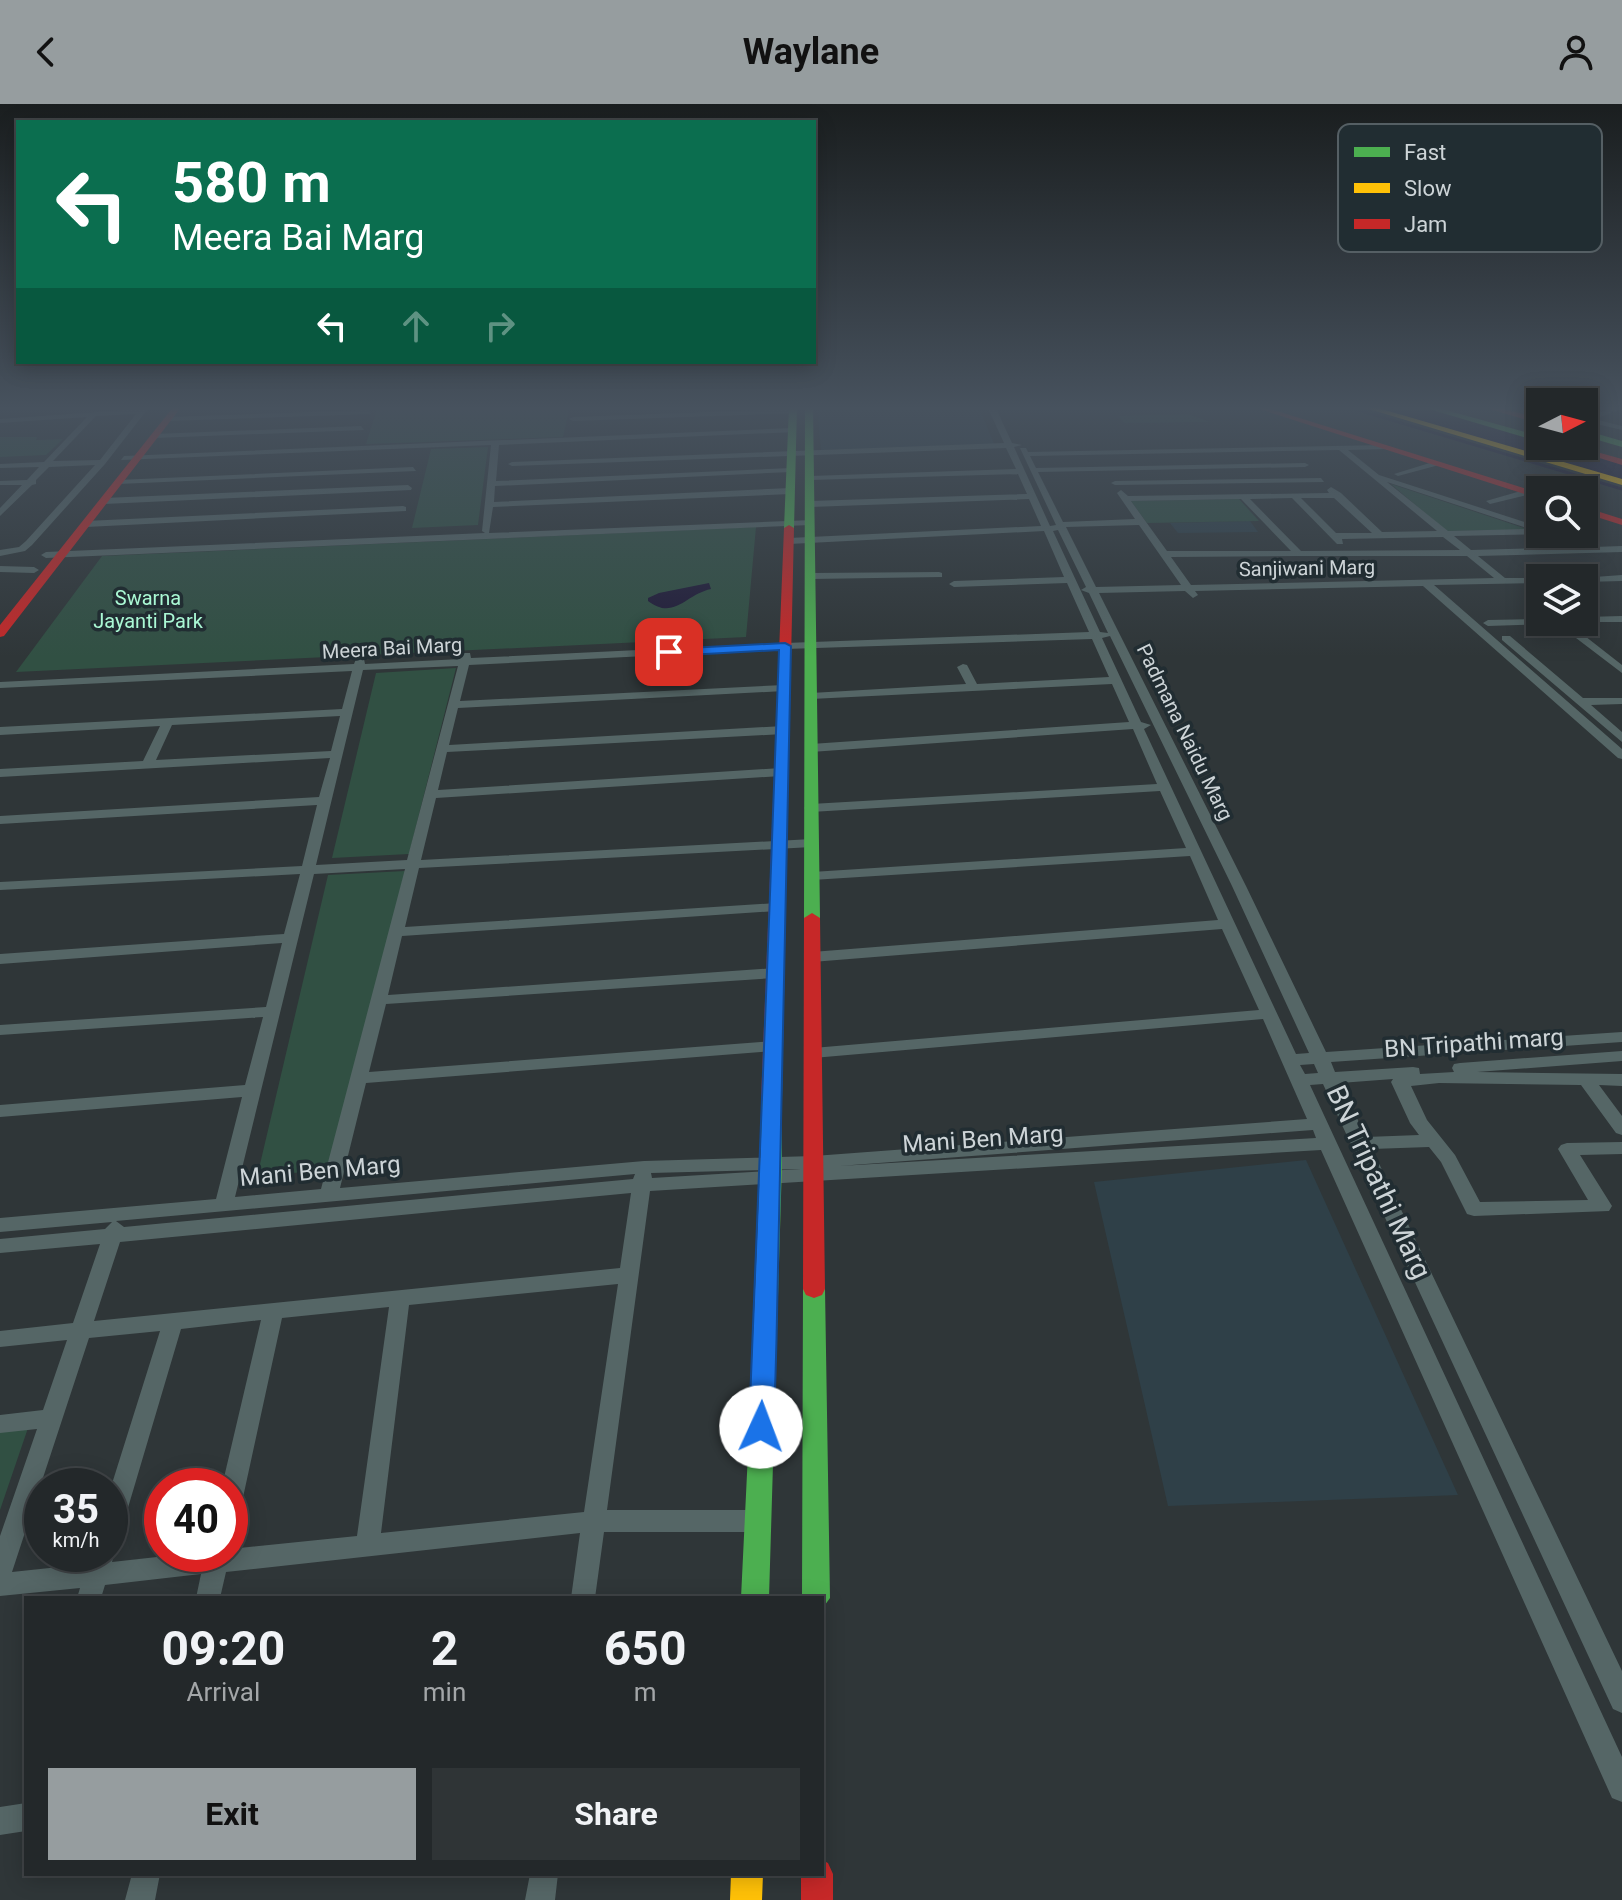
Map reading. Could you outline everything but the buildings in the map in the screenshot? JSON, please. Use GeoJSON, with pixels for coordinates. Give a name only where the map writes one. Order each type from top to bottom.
{"type":"FeatureCollection","features":[{"type":"Feature","properties":{"kind":"main road"},"geometry":{"type":"LineString","coordinates":[[0,633],[56,552],[105,490]]}},
{"type":"Feature","properties":{"kind":"main road"},"geometry":{"type":"LineString","coordinates":[[0,612],[32,572],[86,524],[112,490]]}},
{"type":"Feature","properties":{"kind":"main road"},"geometry":{"type":"LineString","coordinates":[[810,490],[816,1596]]}},
{"type":"Feature","properties":{"kind":"main road"},"geometry":{"type":"LineString","coordinates":[[755,1596],[772,1169],[790,491]]}},
{"type":"Feature","properties":{"kind":"main road"},"geometry":{"type":"LineString","coordinates":[[1598,511],[1622,519]]}},
{"type":"Feature","properties":{"kind":"main road"},"geometry":{"type":"LineString","coordinates":[[746,1900],[747,1876]]}},
{"type":"Feature","properties":{"kind":"main road"},"geometry":{"type":"LineString","coordinates":[[817,1876],[817,1900]]}},
{"type":"Feature","properties":{"kind":"street"},"geometry":{"type":"LineString","coordinates":[[0,513],[25,490]]}},
{"type":"Feature","properties":{"kind":"street"},"geometry":{"type":"LineString","coordinates":[[0,553],[22,549],[77,490]]}},
{"type":"Feature","properties":{"kind":"street"},"geometry":{"type":"LineString","coordinates":[[104,501],[366,490]]}},
{"type":"Feature","properties":{"kind":"street"},"geometry":{"type":"LineString","coordinates":[[400,522],[408,490]]}},
{"type":"Feature","properties":{"kind":"street"},"geometry":{"type":"LineString","coordinates":[[487,531],[490,490]]}},
{"type":"Feature","properties":{"kind":"street","name":"Padmana Naidu Marg"},"geometry":{"type":"LineString","coordinates":[[1032,490],[1055,526],[1070,580],[1294,1070]]}},
{"type":"Feature","properties":{"kind":"street","name":"Padmana Naidu Marg"},"geometry":{"type":"LineString","coordinates":[[1037,490],[1161,724],[1330,1078]]}},
{"type":"Feature","properties":{"kind":"street"},"geometry":{"type":"LineString","coordinates":[[1119,490],[1191,592]]}},
{"type":"Feature","properties":{"kind":"street"},"geometry":{"type":"LineString","coordinates":[[1332,490],[1380,535]]}},
{"type":"Feature","properties":{"kind":"street"},"geometry":{"type":"LineString","coordinates":[[1391,490],[1503,581]]}},
{"type":"Feature","properties":{"kind":"street"},"geometry":{"type":"LineString","coordinates":[[1419,490],[1526,526]]}},
{"type":"Feature","properties":{"kind":"street"},"geometry":{"type":"LineString","coordinates":[[489,505],[790,491]]}},
{"type":"Feature","properties":{"kind":"street"},"geometry":{"type":"LineString","coordinates":[[1125,499],[1338,495]]}},
{"type":"Feature","properties":{"kind":"street"},"geometry":{"type":"LineString","coordinates":[[1490,501],[1526,495]]}},
{"type":"Feature","properties":{"kind":"street"},"geometry":{"type":"LineString","coordinates":[[56,552],[457,535],[789,529],[810,523],[1033,496]]}},
{"type":"Feature","properties":{"kind":"street"},"geometry":{"type":"LineString","coordinates":[[1294,496],[1353,554]]}},
{"type":"Feature","properties":{"kind":"street"},"geometry":{"type":"LineString","coordinates":[[1243,497],[1299,554]]}},
{"type":"Feature","properties":{"kind":"street"},"geometry":{"type":"LineString","coordinates":[[86,524],[403,509]]}},
{"type":"Feature","properties":{"kind":"street"},"geometry":{"type":"LineString","coordinates":[[457,535],[487,531],[789,529],[810,523],[1055,526],[1139,522]]}},
{"type":"Feature","properties":{"kind":"street"},"geometry":{"type":"LineString","coordinates":[[1335,536],[1526,531]]}},
{"type":"Feature","properties":{"kind":"street"},"geometry":{"type":"LineString","coordinates":[[1596,548],[1602,550]]}},
{"type":"Feature","properties":{"kind":"street"},"geometry":{"type":"LineString","coordinates":[[1164,554],[1622,549]]}},
{"type":"Feature","properties":{"kind":"street"},"geometry":{"type":"LineString","coordinates":[[0,572],[32,572]]}},
{"type":"Feature","properties":{"kind":"street"},"geometry":{"type":"LineString","coordinates":[[810,576],[939,575]]}},
{"type":"Feature","properties":{"kind":"street"},"geometry":{"type":"LineString","coordinates":[[954,584],[1070,580]]}},
{"type":"Feature","properties":{"kind":"street","name":"Sanjiwani Marg"},"geometry":{"type":"LineString","coordinates":[[1437,586],[1526,580]]}},
{"type":"Feature","properties":{"kind":"street"},"geometry":{"type":"LineString","coordinates":[[1598,580],[1621,581]]}},
{"type":"Feature","properties":{"kind":"street"},"geometry":{"type":"LineString","coordinates":[[1598,584],[1621,581]]}},
{"type":"Feature","properties":{"kind":"street"},"geometry":{"type":"LineString","coordinates":[[1437,586],[1488,623],[1622,738]]}},
{"type":"Feature","properties":{"kind":"street"},"geometry":{"type":"LineString","coordinates":[[1437,586],[1622,755]]}},
{"type":"Feature","properties":{"kind":"street","name":"Sanjiwani Marg"},"geometry":{"type":"LineString","coordinates":[[1077,594],[1526,587]]}},
{"type":"Feature","properties":{"kind":"street"},"geometry":{"type":"LineString","coordinates":[[1598,620],[1621,620]]}},
{"type":"Feature","properties":{"kind":"street"},"geometry":{"type":"LineString","coordinates":[[1488,623],[1526,622]]}},
{"type":"Feature","properties":{"kind":"street","name":"Meera Bai Marg"},"geometry":{"type":"LineString","coordinates":[[0,685],[785,642],[1113,631]]}},
{"type":"Feature","properties":{"kind":"street"},"geometry":{"type":"LineString","coordinates":[[1578,636],[1622,670]]}},
{"type":"Feature","properties":{"kind":"street"},"geometry":{"type":"LineString","coordinates":[[329,1196],[466,658]]}},
{"type":"Feature","properties":{"kind":"street"},"geometry":{"type":"LineString","coordinates":[[224,1205],[359,664]]}},
{"type":"Feature","properties":{"kind":"street","name":"Meera Bai Marg"},"geometry":{"type":"LineString","coordinates":[[0,677],[359,664]]}},
{"type":"Feature","properties":{"kind":"street"},"geometry":{"type":"LineString","coordinates":[[963,667],[973,687]]}},
{"type":"Feature","properties":{"kind":"street"},"geometry":{"type":"LineString","coordinates":[[811,696],[1116,680]]}},
{"type":"Feature","properties":{"kind":"street"},"geometry":{"type":"LineString","coordinates":[[454,705],[784,688]]}},
{"type":"Feature","properties":{"kind":"street"},"geometry":{"type":"LineString","coordinates":[[1580,702],[1622,701]]}},
{"type":"Feature","properties":{"kind":"street"},"geometry":{"type":"LineString","coordinates":[[0,747],[6,730],[347,712]]}},
{"type":"Feature","properties":{"kind":"street"},"geometry":{"type":"LineString","coordinates":[[148,764],[168,722]]}},
{"type":"Feature","properties":{"kind":"street"},"geometry":{"type":"LineString","coordinates":[[811,748],[1161,724]]}},
{"type":"Feature","properties":{"kind":"street"},"geometry":{"type":"LineString","coordinates":[[443,749],[783,730]]}},
{"type":"Feature","properties":{"kind":"street"},"geometry":{"type":"LineString","coordinates":[[0,773],[337,754]]}},
{"type":"Feature","properties":{"kind":"street"},"geometry":{"type":"LineString","coordinates":[[431,794],[781,772]]}},
{"type":"Feature","properties":{"kind":"street"},"geometry":{"type":"LineString","coordinates":[[811,808],[1165,787]]}},
{"type":"Feature","properties":{"kind":"street"},"geometry":{"type":"LineString","coordinates":[[0,820],[325,801]]}},
{"type":"Feature","properties":{"kind":"street"},"geometry":{"type":"LineString","coordinates":[[0,886],[812,843]]}},
{"type":"Feature","properties":{"kind":"street"},"geometry":{"type":"LineString","coordinates":[[812,876],[1195,852]]}},
{"type":"Feature","properties":{"kind":"street"},"geometry":{"type":"LineString","coordinates":[[396,932],[777,907]]}},
{"type":"Feature","properties":{"kind":"street"},"geometry":{"type":"LineString","coordinates":[[812,957],[1229,924]]}},
{"type":"Feature","properties":{"kind":"street"},"geometry":{"type":"LineString","coordinates":[[0,959],[291,938]]}},
{"type":"Feature","properties":{"kind":"street"},"geometry":{"type":"LineString","coordinates":[[379,1000],[775,973]]}},
{"type":"Feature","properties":{"kind":"street"},"geometry":{"type":"LineString","coordinates":[[0,1030],[273,1011]]}},
{"type":"Feature","properties":{"kind":"street"},"geometry":{"type":"LineString","coordinates":[[813,1053],[1269,1014]]}},
{"type":"Feature","properties":{"kind":"street"},"geometry":{"type":"LineString","coordinates":[[1294,1070],[1320,1057],[1622,1037]]}},
{"type":"Feature","properties":{"kind":"street"},"geometry":{"type":"LineString","coordinates":[[359,1078],[773,1046]]}},
{"type":"Feature","properties":{"kind":"street","name":"BN Tripathi marg"},"geometry":{"type":"LineString","coordinates":[[1330,1078],[1622,1056]]}},
{"type":"Feature","properties":{"kind":"street"},"geometry":{"type":"LineString","coordinates":[[1539,1062],[1553,1079]]}},
{"type":"Feature","properties":{"kind":"street","name":"BN Tripathi Marg"},"geometry":{"type":"LineString","coordinates":[[1294,1070],[1330,1078],[1622,1700]]}},
{"type":"Feature","properties":{"kind":"street","name":"BN Tripathi Marg"},"geometry":{"type":"LineString","coordinates":[[1294,1070],[1622,1788]]}},
{"type":"Feature","properties":{"kind":"street"},"geometry":{"type":"LineString","coordinates":[[1622,1080],[1439,1077],[1400,1082],[1419,1123],[1449,1159],[1474,1209],[1602,1206],[1567,1149],[1622,1148]]}},
{"type":"Feature","properties":{"kind":"street"},"geometry":{"type":"LineString","coordinates":[[1586,1079],[1622,1129]]}},
{"type":"Feature","properties":{"kind":"street"},"geometry":{"type":"LineString","coordinates":[[0,1111],[253,1090]]}},
{"type":"Feature","properties":{"kind":"street","name":"Mani Ben Marg"},"geometry":{"type":"LineString","coordinates":[[0,1225],[329,1196],[643,1176],[814,1169],[1323,1134]]}},
{"type":"Feature","properties":{"kind":"street"},"geometry":{"type":"LineString","coordinates":[[1360,1143],[1434,1141]]}},
{"type":"Feature","properties":{"kind":"street"},"geometry":{"type":"LineString","coordinates":[[583,1596],[643,1176]]}},
{"type":"Feature","properties":{"kind":"street","name":"Mani Ben Marg"},"geometry":{"type":"LineString","coordinates":[[0,1246],[643,1176]]}},
{"type":"Feature","properties":{"kind":"street"},"geometry":{"type":"LineString","coordinates":[[0,1572],[119,1215]]}},
{"type":"Feature","properties":{"kind":"street"},"geometry":{"type":"LineString","coordinates":[[0,1339],[629,1275]]}},
{"type":"Feature","properties":{"kind":"street"},"geometry":{"type":"LineString","coordinates":[[368,1545],[400,1299]]}},
{"type":"Feature","properties":{"kind":"street"},"geometry":{"type":"LineString","coordinates":[[238,1468],[273,1311]]}},
{"type":"Feature","properties":{"kind":"street"},"geometry":{"type":"LineString","coordinates":[[128,1469],[173,1322]]}},
{"type":"Feature","properties":{"kind":"street"},"geometry":{"type":"LineString","coordinates":[[0,1424],[51,1418]]}},
{"type":"Feature","properties":{"kind":"street"},"geometry":{"type":"LineString","coordinates":[[248,1555],[594,1521],[758,1521]]}},
{"type":"Feature","properties":{"kind":"street"},"geometry":{"type":"LineString","coordinates":[[0,1585],[144,1568]]}},
{"type":"Feature","properties":{"kind":"street"},"geometry":{"type":"LineString","coordinates":[[208,1596],[214,1572]]}},
{"type":"Feature","properties":{"kind":"street"},"geometry":{"type":"LineString","coordinates":[[140,1900],[146,1876]]}},
{"type":"Feature","properties":{"kind":"street"},"geometry":{"type":"LineString","coordinates":[[540,1900],[544,1876]]}},
{"type":"Feature","properties":{"kind":"shaded area"},"geometry":{"type":"Polygon","coordinates":[[[1250,521],[1258,532],[1178,533],[1170,523],[1250,521]]]}},
{"type":"Feature","properties":{"kind":"shaded area"},"geometry":{"type":"Polygon","coordinates":[[[709,583],[711,589],[673,607],[665,608],[648,601],[648,598],[659,593],[709,583]]]}},
{"type":"Feature","properties":{"kind":"shaded area"},"geometry":{"type":"Polygon","coordinates":[[[1306,1160],[1458,1495],[1168,1506],[1094,1182],[1306,1160]]]}},
{"type":"Feature","properties":{"kind":"green space"},"geometry":{"type":"Polygon","coordinates":[[[421,490],[483,490],[478,525],[412,528],[421,490]]]}},
{"type":"Feature","properties":{"kind":"green space"},"geometry":{"type":"Polygon","coordinates":[[[1398,490],[1409,490],[1526,530],[1446,531],[1398,490]]]}},
{"type":"Feature","properties":{"kind":"green space"},"geometry":{"type":"Polygon","coordinates":[[[1239,499],[1259,521],[1147,523],[1131,501],[1239,499]]]}},
{"type":"Feature","properties":{"kind":"green space","name":"Swarna Jayanti Park"},"geometry":{"type":"Polygon","coordinates":[[[756,527],[746,637],[16,672],[102,556],[756,527]]]}},
{"type":"Feature","properties":{"kind":"green space"},"geometry":{"type":"Polygon","coordinates":[[[456,668],[409,854],[332,858],[376,673],[456,668]]]}},
{"type":"Feature","properties":{"kind":"green space"},"geometry":{"type":"Polygon","coordinates":[[[405,871],[330,1169],[257,1177],[328,875],[405,871]]]}},
{"type":"Feature","properties":{"kind":"green space"},"geometry":{"type":"Polygon","coordinates":[[[28,1428],[0,1510],[0,1432],[28,1428]]]}},
{"type":"Feature","properties":{"kind":"traffic: fast"},"geometry":{"type":"LineString","coordinates":[[789,528],[790,490]]}},
{"type":"Feature","properties":{"kind":"traffic: fast"},"geometry":{"type":"LineString","coordinates":[[809,490],[812,918]]}},
{"type":"Feature","properties":{"kind":"traffic: fast"},"geometry":{"type":"LineString","coordinates":[[755,1596],[772,1163],[771,1100]]}},
{"type":"Feature","properties":{"kind":"traffic: fast"},"geometry":{"type":"LineString","coordinates":[[814,1289],[816,1596]]}},
{"type":"Feature","properties":{"kind":"traffic: slow"},"geometry":{"type":"LineString","coordinates":[[746,1900],[747,1876]]}},
{"type":"Feature","properties":{"kind":"traffic: jam"},"geometry":{"type":"LineString","coordinates":[[0,633],[112,490]]}},
{"type":"Feature","properties":{"kind":"traffic: jam"},"geometry":{"type":"LineString","coordinates":[[1520,490],[1526,492]]}},
{"type":"Feature","properties":{"kind":"traffic: jam"},"geometry":{"type":"LineString","coordinates":[[1598,514],[1622,522]]}},
{"type":"Feature","properties":{"kind":"traffic: jam"},"geometry":{"type":"LineString","coordinates":[[771,1100],[789,528]]}},
{"type":"Feature","properties":{"kind":"traffic: jam"},"geometry":{"type":"LineString","coordinates":[[812,918],[814,1289]]}},
{"type":"Feature","properties":{"kind":"traffic: jam"},"geometry":{"type":"LineString","coordinates":[[817,1876],[817,1900]]}},
{"type":"Feature","properties":{"kind":"route"},"geometry":{"type":"LineString","coordinates":[[669,652],[785,646],[771,1084],[772,1163],[761,1427]]}}]}
